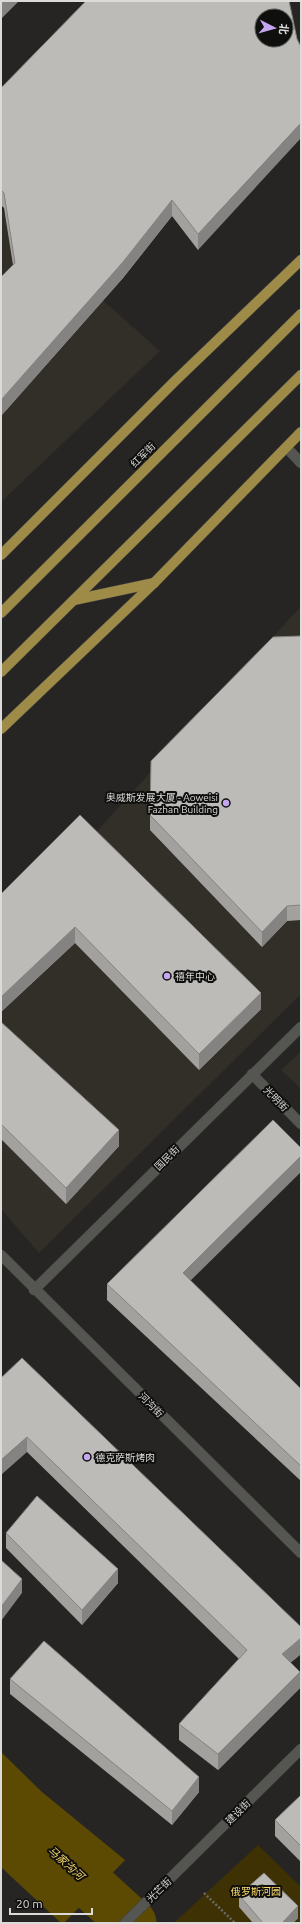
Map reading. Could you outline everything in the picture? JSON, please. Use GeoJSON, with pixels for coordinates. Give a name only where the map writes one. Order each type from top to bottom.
{"type":"FeatureCollection","features":[{"type":"Feature","properties":{"kind":"main road"},"geometry":{"type":"LineString","coordinates":[[1,555],[171,386],[301,260]]}},
{"type":"Feature","properties":{"kind":"main road","name":"红军街"},"geometry":{"type":"LineString","coordinates":[[1,613],[301,314]]}},
{"type":"Feature","properties":{"kind":"main road"},"geometry":{"type":"LineString","coordinates":[[1,672],[301,375]]}},
{"type":"Feature","properties":{"kind":"main road"},"geometry":{"type":"LineString","coordinates":[[1,729],[154,583],[301,432]]}},
{"type":"Feature","properties":{"kind":"main road"},"geometry":{"type":"LineString","coordinates":[[74,600],[154,583]]}},
{"type":"Feature","properties":{"kind":"street"},"geometry":{"type":"LineString","coordinates":[[287,448],[301,463]]}},
{"type":"Feature","properties":{"kind":"street","name":"国民街"},"geometry":{"type":"LineString","coordinates":[[34,1290],[301,1027]]}},
{"type":"Feature","properties":{"kind":"street","name":"光明街"},"geometry":{"type":"LineString","coordinates":[[252,1074],[301,1124]]}},
{"type":"Feature","properties":{"kind":"street","name":"河沟街"},"geometry":{"type":"LineString","coordinates":[[1,1255],[34,1290],[301,1553]]}},
{"type":"Feature","properties":{"kind":"street","name":"建设街"},"geometry":{"type":"LineString","coordinates":[[175,1874],[301,1749]]}},
{"type":"Feature","properties":{"kind":"street","name":"光芒街"},"geometry":{"type":"LineString","coordinates":[[125,1923],[175,1874]]}},
{"type":"Feature","properties":{"kind":"path"},"geometry":{"type":"LineString","coordinates":[[204,1893],[235,1923]]}},
{"type":"Feature","properties":{"kind":"shaded area"},"geometry":{"type":"Polygon","coordinates":[[[1,210],[160,351],[1,502],[1,210]]]}},
{"type":"Feature","properties":{"kind":"shaded area"},"geometry":{"type":"Polygon","coordinates":[[[301,606],[301,994],[39,1253],[1,1209],[1,937],[301,606]]]}},
{"type":"Feature","properties":{"kind":"shaded area"},"geometry":{"type":"Polygon","coordinates":[[[301,1051],[301,1089],[281,1070],[301,1051]]]}},
{"type":"Feature","properties":{"kind":"green space","name":"俄罗斯河园"},"geometry":{"type":"Polygon","coordinates":[[[258,1845],[301,1887],[301,1923],[174,1923],[258,1845]]]}},
{"type":"Feature","properties":{"kind":"water"},"geometry":{"type":"Polygon","coordinates":[[[1,1752],[42,1792],[125,1860],[64,1923],[61,1923],[1,1867],[1,1752]]]}},
{"type":"Feature","properties":{"kind":"building"},"geometry":{"type":"Polygon","coordinates":[[[86,1],[289,1],[290,8],[254,8],[254,48],[294,48],[294,25],[297,39],[301,47],[301,123],[198,234],[172,200],[123,262],[1,400],[1,277],[15,263],[4,193],[1,190],[1,88],[86,1]]]}},
{"type":"Feature","properties":{"kind":"building","name":"奥威斯发展大厦 - Aoweisi Fazhan Building"},"geometry":{"type":"Polygon","coordinates":[[[301,636],[301,905],[287,906],[262,932],[150,815],[151,761],[273,637],[301,636]]]}},
{"type":"Feature","properties":{"kind":"building","name":"禧年中心"},"geometry":{"type":"Polygon","coordinates":[[[80,815],[261,993],[199,1054],[75,927],[1,997],[1,894],[80,815]]]}},
{"type":"Feature","properties":{"kind":"building"},"geometry":{"type":"Polygon","coordinates":[[[1,1022],[119,1130],[66,1188],[1,1124],[1,1022]]]}},
{"type":"Feature","properties":{"kind":"building"},"geometry":{"type":"Polygon","coordinates":[[[273,1120],[301,1148],[301,1156],[183,1273],[301,1389],[301,1466],[107,1284],[273,1120]]]}},
{"type":"Feature","properties":{"kind":"building"},"geometry":{"type":"Polygon","coordinates":[[[22,1358],[301,1627],[301,1638],[282,1654],[300,1672],[218,1754],[179,1724],[247,1650],[27,1437],[1,1460],[1,1378],[22,1358]]]}},
{"type":"Feature","properties":{"kind":"building"},"geometry":{"type":"Polygon","coordinates":[[[37,1496],[118,1569],[82,1610],[6,1533],[37,1496]]]}},
{"type":"Feature","properties":{"kind":"building"},"geometry":{"type":"Polygon","coordinates":[[[1,1560],[22,1579],[1,1607],[1,1560]]]}},
{"type":"Feature","properties":{"kind":"building"},"geometry":{"type":"Polygon","coordinates":[[[44,1641],[199,1777],[172,1811],[10,1679],[44,1641]]]}},
{"type":"Feature","properties":{"kind":"building"},"geometry":{"type":"Polygon","coordinates":[[[301,1795],[301,1846],[275,1820],[301,1795]]]}},
{"type":"Feature","properties":{"kind":"building"},"geometry":{"type":"Polygon","coordinates":[[[264,1873],[298,1906],[282,1923],[263,1923],[239,1895],[264,1873]]]}},
{"type":"Feature","properties":{"kind":"waterway","name":"马家沟河"},"geometry":{"type":"LineString","coordinates":[[1,1804],[132,1923]]}},
{"type":"Feature","properties":{"kind":"place","name":"奥威斯发展大厦 - Aoweisi Fazhan Building"},"geometry":{"type":"Point","coordinates":[226,803]}},
{"type":"Feature","properties":{"kind":"place","name":"禧年中心"},"geometry":{"type":"Point","coordinates":[167,976]}},
{"type":"Feature","properties":{"kind":"place","name":"德克萨斯烤肉"},"geometry":{"type":"Point","coordinates":[87,1457]}}]}
